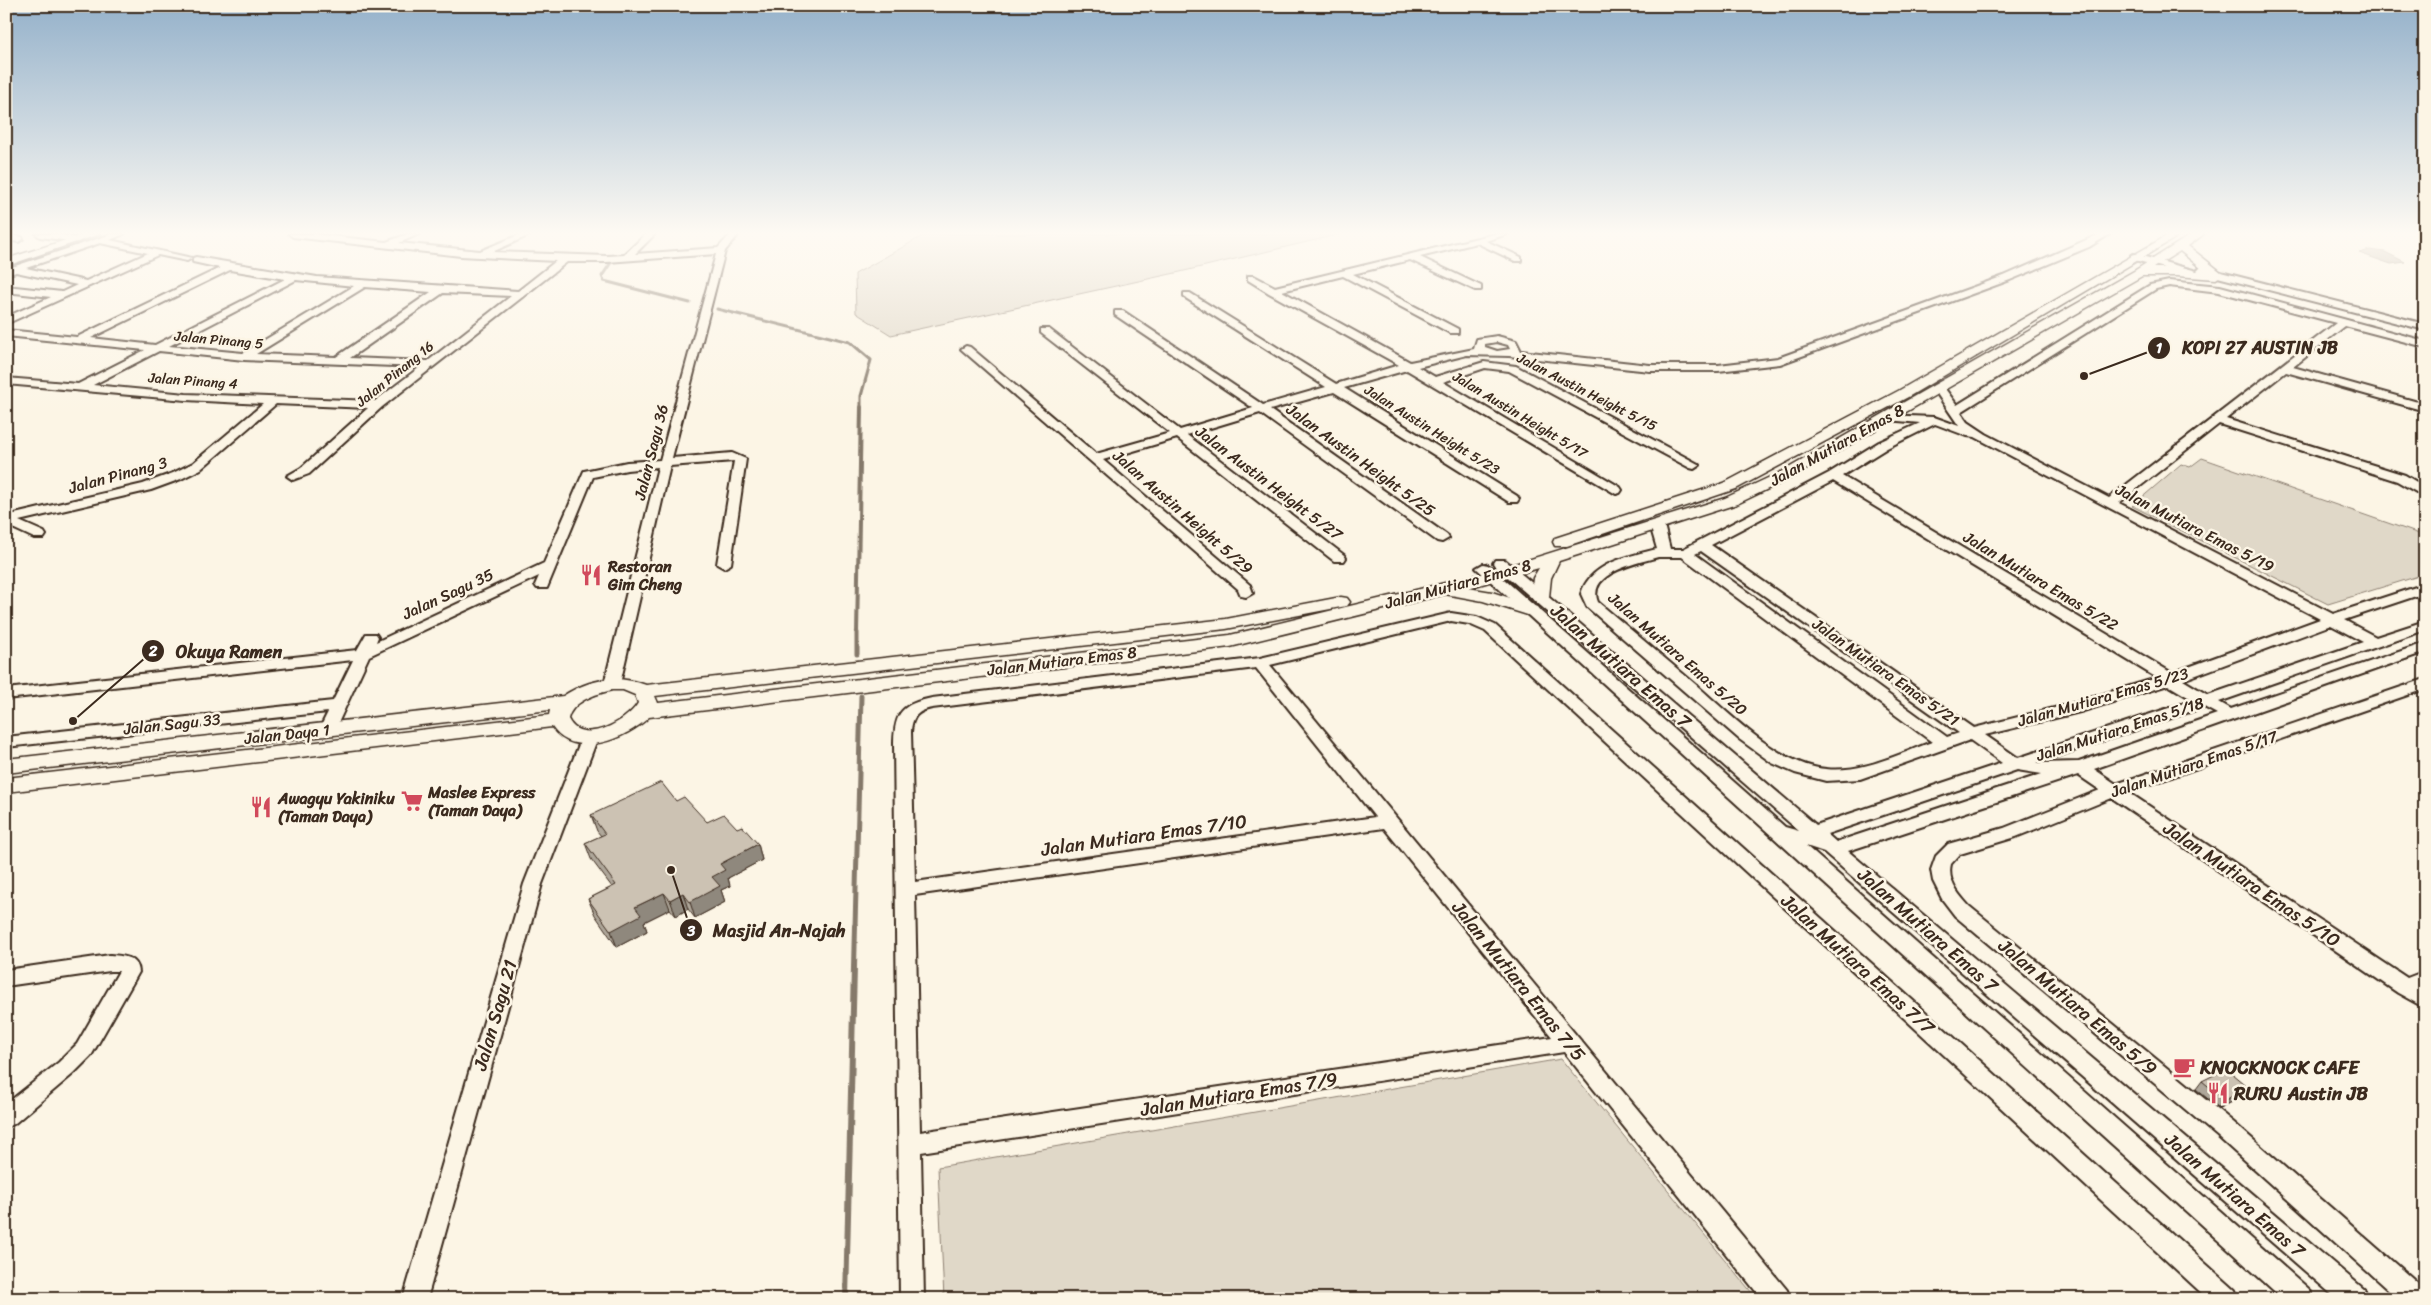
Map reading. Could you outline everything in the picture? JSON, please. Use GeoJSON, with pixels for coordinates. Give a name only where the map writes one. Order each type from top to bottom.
{"type":"FeatureCollection","features":[{"type":"Feature","properties":{"kind":"main road","name":"Jalan Mutiara Emas 8"},"geometry":{"type":"LineString","coordinates":[[645,711],[1230,640],[1440,591],[1730,486],[1903,394],[2082,295]]}},
{"type":"Feature","properties":{"kind":"main road","name":"Jalan Mutiara Emas 8"},"geometry":{"type":"LineString","coordinates":[[644,690],[1226,624],[1552,558],[1731,501],[1790,473],[2100,295]]}},
{"type":"Feature","properties":{"kind":"main road"},"geometry":{"type":"LineString","coordinates":[[1440,591],[1536,604],[1542,578],[1552,558]]}},
{"type":"Feature","properties":{"kind":"main road"},"geometry":{"type":"LineString","coordinates":[[612,684],[625,684],[644,690],[648,703],[645,711],[629,726],[616,732],[590,736],[568,732],[562,727],[559,720],[561,711],[568,702],[588,690],[612,684]]}},
{"type":"Feature","properties":{"kind":"main road","name":"Jalan Daya 1"},"geometry":{"type":"LineString","coordinates":[[6,766],[568,702]]}},
{"type":"Feature","properties":{"kind":"main road","name":"Jalan Daya 1"},"geometry":{"type":"LineString","coordinates":[[6,785],[559,720]]}},
{"type":"Feature","properties":{"kind":"street"},"geometry":{"type":"LineString","coordinates":[[6,321],[64,295]]}},
{"type":"Feature","properties":{"kind":"street"},"geometry":{"type":"LineString","coordinates":[[78,340],[171,295]]}},
{"type":"Feature","properties":{"kind":"street"},"geometry":{"type":"LineString","coordinates":[[79,388],[260,295]]}},
{"type":"Feature","properties":{"kind":"street"},"geometry":{"type":"LineString","coordinates":[[244,357],[346,295]]}},
{"type":"Feature","properties":{"kind":"street"},"geometry":{"type":"LineString","coordinates":[[338,361],[433,295]]}},
{"type":"Feature","properties":{"kind":"street","name":"Jalan Pinang 16"},"geometry":{"type":"LineString","coordinates":[[293,476],[305,471],[378,405],[519,295]]}},
{"type":"Feature","properties":{"kind":"street","name":"Jalan Sagu 36"},"geometry":{"type":"LineString","coordinates":[[612,684],[665,463],[709,295]]}},
{"type":"Feature","properties":{"kind":"street","name":"Jalan Austin Height 5/23"},"geometry":{"type":"LineString","coordinates":[[1187,295],[1513,499]]}},
{"type":"Feature","properties":{"kind":"street","name":"Jalan Austin Height 5/17"},"geometry":{"type":"LineString","coordinates":[[1279,295],[1414,365],[1434,380],[1616,490]]}},
{"type":"Feature","properties":{"kind":"street"},"geometry":{"type":"LineString","coordinates":[[1386,295],[1454,331]]}},
{"type":"Feature","properties":{"kind":"street"},"geometry":{"type":"LineString","coordinates":[[1094,459],[1335,387],[1467,352],[1512,349],[1606,365],[1666,369],[1736,366],[1780,361],[1961,295]]}},
{"type":"Feature","properties":{"kind":"street"},"geometry":{"type":"LineString","coordinates":[[1954,412],[2007,376],[2058,347],[2140,295]]}},
{"type":"Feature","properties":{"kind":"street"},"geometry":{"type":"LineString","coordinates":[[2242,295],[2425,344]]}},
{"type":"Feature","properties":{"kind":"street"},"geometry":{"type":"LineString","coordinates":[[2285,295],[2425,334]]}},
{"type":"Feature","properties":{"kind":"street"},"geometry":{"type":"LineString","coordinates":[[2295,295],[2425,327]]}},
{"type":"Feature","properties":{"kind":"street","name":"Jalan Austin Height 5/25"},"geometry":{"type":"LineString","coordinates":[[1119,313],[1262,409],[1442,538]]}},
{"type":"Feature","properties":{"kind":"street"},"geometry":{"type":"LineString","coordinates":[[2108,504],[2344,322]]}},
{"type":"Feature","properties":{"kind":"street","name":"Jalan Austin Height 5/27"},"geometry":{"type":"LineString","coordinates":[[1045,331],[1339,558]]}},
{"type":"Feature","properties":{"kind":"street","name":"Jalan Pinang 5"},"geometry":{"type":"LineString","coordinates":[[6,333],[244,357],[431,364]]}},
{"type":"Feature","properties":{"kind":"street"},"geometry":{"type":"LineString","coordinates":[[1414,365],[1486,340],[1497,339],[1512,349]]}},
{"type":"Feature","properties":{"kind":"street"},"geometry":{"type":"LineString","coordinates":[[1479,343],[1479,348],[1486,352]]}},
{"type":"Feature","properties":{"kind":"street","name":"Jalan Austin Height 5/29"},"geometry":{"type":"LineString","coordinates":[[966,350],[1245,588],[1246,593]]}},
{"type":"Feature","properties":{"kind":"street","name":"Jalan Austin Height 5/15"},"geometry":{"type":"LineString","coordinates":[[1434,380],[1484,366],[1512,368],[1694,465]]}},
{"type":"Feature","properties":{"kind":"street"},"geometry":{"type":"LineString","coordinates":[[2285,368],[2425,408]]}},
{"type":"Feature","properties":{"kind":"street","name":"Jalan Pinang 4"},"geometry":{"type":"LineString","coordinates":[[6,381],[79,388],[273,401],[378,405]]}},
{"type":"Feature","properties":{"kind":"street","name":"Jalan Mutiara Emas 5/19"},"geometry":{"type":"LineString","coordinates":[[1939,388],[1964,424],[2000,446],[2374,641]]}},
{"type":"Feature","properties":{"kind":"street","name":"Jalan Pinang 3"},"geometry":{"type":"LineString","coordinates":[[6,520],[147,487],[177,476],[197,466],[273,401]]}},
{"type":"Feature","properties":{"kind":"street","name":"Jalan Mutiara Emas 5/19"},"geometry":{"type":"LineString","coordinates":[[1887,417],[1934,420],[2000,446]]}},
{"type":"Feature","properties":{"kind":"street","name":"Jalan Mutiara Emas 5/20"},"geometry":{"type":"LineString","coordinates":[[1778,759],[1745,735],[1592,604],[1588,594],[1591,583],[1604,572],[1624,561],[1664,552],[1685,553],[1702,545],[1833,476],[1882,445],[1934,420]]}},
{"type":"Feature","properties":{"kind":"street"},"geometry":{"type":"LineString","coordinates":[[2217,420],[2401,478],[2425,493]]}},
{"type":"Feature","properties":{"kind":"street"},"geometry":{"type":"LineString","coordinates":[[542,584],[588,474],[627,466],[732,457],[740,459],[724,564]]}},
{"type":"Feature","properties":{"kind":"street","name":"Jalan Mutiara Emas 5/22"},"geometry":{"type":"LineString","coordinates":[[1833,476],[2230,716]]}},
{"type":"Feature","properties":{"kind":"street"},"geometry":{"type":"LineString","coordinates":[[6,520],[39,535]]}},
{"type":"Feature","properties":{"kind":"street"},"geometry":{"type":"LineString","coordinates":[[1657,525],[1664,552]]}},
{"type":"Feature","properties":{"kind":"street","name":"Jalan Mutiara Emas 5/21"},"geometry":{"type":"LineString","coordinates":[[1702,545],[1974,733],[2015,764],[2042,770],[2080,768]]}},
{"type":"Feature","properties":{"kind":"street"},"geometry":{"type":"LineString","coordinates":[[1685,553],[1944,743]]}},
{"type":"Feature","properties":{"kind":"street","name":"Jalan Sagu 35"},"geometry":{"type":"LineString","coordinates":[[6,694],[362,654],[549,566]]}},
{"type":"Feature","properties":{"kind":"street","name":"Jalan Mutiara Emas 7"},"geometry":{"type":"LineString","coordinates":[[1497,570],[1814,838],[1834,849],[2356,1299]]}},
{"type":"Feature","properties":{"kind":"street","name":"Jalan Mutiara Emas 5/23"},"geometry":{"type":"LineString","coordinates":[[1778,759],[1813,772],[1849,775],[1974,733],[2074,708],[2171,680],[2333,619],[2425,588]]}},
{"type":"Feature","properties":{"kind":"street","name":"Jalan Mutiara Emas 7"},"geometry":{"type":"LineString","coordinates":[[1536,604],[1772,825],[2301,1299]]}},
{"type":"Feature","properties":{"kind":"street","name":"Jalan Mutiara Emas 7/7"},"geometry":{"type":"LineString","coordinates":[[1260,663],[1442,619],[1467,619],[1490,628],[2226,1299]]}},
{"type":"Feature","properties":{"kind":"street","name":"Jalan Mutiara Emas 5/18"},"geometry":{"type":"LineString","coordinates":[[1814,838],[2015,764],[2206,701],[2374,641],[2425,625]]}},
{"type":"Feature","properties":{"kind":"street"},"geometry":{"type":"LineString","coordinates":[[326,730],[371,637]]}},
{"type":"Feature","properties":{"kind":"street","name":"Jalan Mutiara Emas 5/18"},"geometry":{"type":"LineString","coordinates":[[1834,849],[2080,768],[2425,647]]}},
{"type":"Feature","properties":{"kind":"street"},"geometry":{"type":"LineString","coordinates":[[912,1299],[904,890],[905,719],[915,708],[942,702],[1260,663]]}},
{"type":"Feature","properties":{"kind":"street","name":"Jalan Mutiara Emas 7/5"},"geometry":{"type":"LineString","coordinates":[[1260,663],[1778,1299]]}},
{"type":"Feature","properties":{"kind":"street","name":"Jalan Mutiara Emas 5/17"},"geometry":{"type":"LineString","coordinates":[[1965,844],[2010,833],[2113,791],[2425,684]]}},
{"type":"Feature","properties":{"kind":"street","name":"Jalan Sagu 33"},"geometry":{"type":"LineString","coordinates":[[6,742],[337,706]]}},
{"type":"Feature","properties":{"kind":"street","name":"Jalan Sagu 21"},"geometry":{"type":"LineString","coordinates":[[415,1299],[534,884],[590,736]]}},
{"type":"Feature","properties":{"kind":"street","name":"Jalan Mutiara Emas 5/10"},"geometry":{"type":"LineString","coordinates":[[2080,768],[2425,1000]]}},
{"type":"Feature","properties":{"kind":"street","name":"Jalan Mutiara Emas 7/10"},"geometry":{"type":"LineString","coordinates":[[904,890],[1389,821]]}},
{"type":"Feature","properties":{"kind":"street"},"geometry":{"type":"LineString","coordinates":[[1772,825],[1814,838],[1822,870]]}},
{"type":"Feature","properties":{"kind":"street","name":"Jalan Mutiara Emas 5/9"},"geometry":{"type":"LineString","coordinates":[[1965,844],[1947,854],[1940,870],[1945,890],[1962,911],[2225,1129],[2417,1299]]}},
{"type":"Feature","properties":{"kind":"street"},"geometry":{"type":"LineString","coordinates":[[6,978],[110,963],[124,964],[129,968],[129,972],[84,1050],[66,1068],[6,1117]]}},
{"type":"Feature","properties":{"kind":"street"},"geometry":{"type":"LineString","coordinates":[[2405,988],[2425,979]]}},
{"type":"Feature","properties":{"kind":"street","name":"Jalan Mutiara Emas 7/9"},"geometry":{"type":"LineString","coordinates":[[909,1144],[1568,1043]]}},
{"type":"Feature","properties":{"kind":"shaded area"},"geometry":{"type":"Polygon","coordinates":[[[856,295],[1075,295],[891,335],[856,313],[856,295]]]}},
{"type":"Feature","properties":{"kind":"shaded area"},"geometry":{"type":"Polygon","coordinates":[[[2202,458],[2425,536],[2425,574],[2328,604],[2132,506],[2181,464],[2190,467],[2202,458]]]}},
{"type":"Feature","properties":{"kind":"shaded area"},"geometry":{"type":"Polygon","coordinates":[[[1561,1059],[1757,1299],[944,1299],[938,1167],[1561,1059]]]}},
{"type":"Feature","properties":{"kind":"building"},"geometry":{"type":"Polygon","coordinates":[[[661,782],[676,801],[684,797],[707,822],[724,814],[737,828],[742,826],[758,844],[720,864],[725,870],[712,877],[720,886],[690,902],[683,893],[670,900],[664,893],[635,907],[641,915],[611,931],[588,899],[616,885],[585,843],[605,834],[591,815],[661,782]]]}},
{"type":"Feature","properties":{"kind":"building"},"geometry":{"type":"Polygon","coordinates":[[[2226,1069],[2249,1088],[2225,1100],[2202,1081],[2226,1069]]]}},
{"type":"Feature","properties":{"kind":"waterway"},"geometry":{"type":"LineString","coordinates":[[658,295],[690,303]]}},
{"type":"Feature","properties":{"kind":"waterway"},"geometry":{"type":"LineString","coordinates":[[717,309],[850,342],[871,360],[861,396],[861,407]]}},
{"type":"Feature","properties":{"kind":"waterway"},"geometry":{"type":"LineString","coordinates":[[857,634],[861,407]]}},
{"type":"Feature","properties":{"kind":"waterway"},"geometry":{"type":"LineString","coordinates":[[857,634],[857,654]]}},
{"type":"Feature","properties":{"kind":"waterway"},"geometry":{"type":"LineString","coordinates":[[855,927],[861,696]]}},
{"type":"Feature","properties":{"kind":"waterway"},"geometry":{"type":"LineString","coordinates":[[846,1299],[855,926]]}},
{"type":"Feature","properties":{"kind":"place","name":"KOPI 27 AUSTIN JB"},"geometry":{"type":"Point","coordinates":[2084,376]}},
{"type":"Feature","properties":{"kind":"place","name":"Restoran Gim Cheng"},"geometry":{"type":"Point","coordinates":[591,575]}},
{"type":"Feature","properties":{"kind":"place","name":"Okuya Ramen"},"geometry":{"type":"Point","coordinates":[73,721]}},
{"type":"Feature","properties":{"kind":"place","name":"Maslee Express (Taman Daya)"},"geometry":{"type":"Point","coordinates":[412,801]}},
{"type":"Feature","properties":{"kind":"place","name":"Awagyu Yakiniku (Taman Daya)"},"geometry":{"type":"Point","coordinates":[261,807]}},
{"type":"Feature","properties":{"kind":"place","name":"Masjid An-Najah"},"geometry":{"type":"Point","coordinates":[671,870]}},
{"type":"Feature","properties":{"kind":"place","name":"KNOCKNOCK CAFE"},"geometry":{"type":"Point","coordinates":[2184,1067]}},
{"type":"Feature","properties":{"kind":"place","name":"RURU Austin JB"},"geometry":{"type":"Point","coordinates":[2218,1093]}}]}
